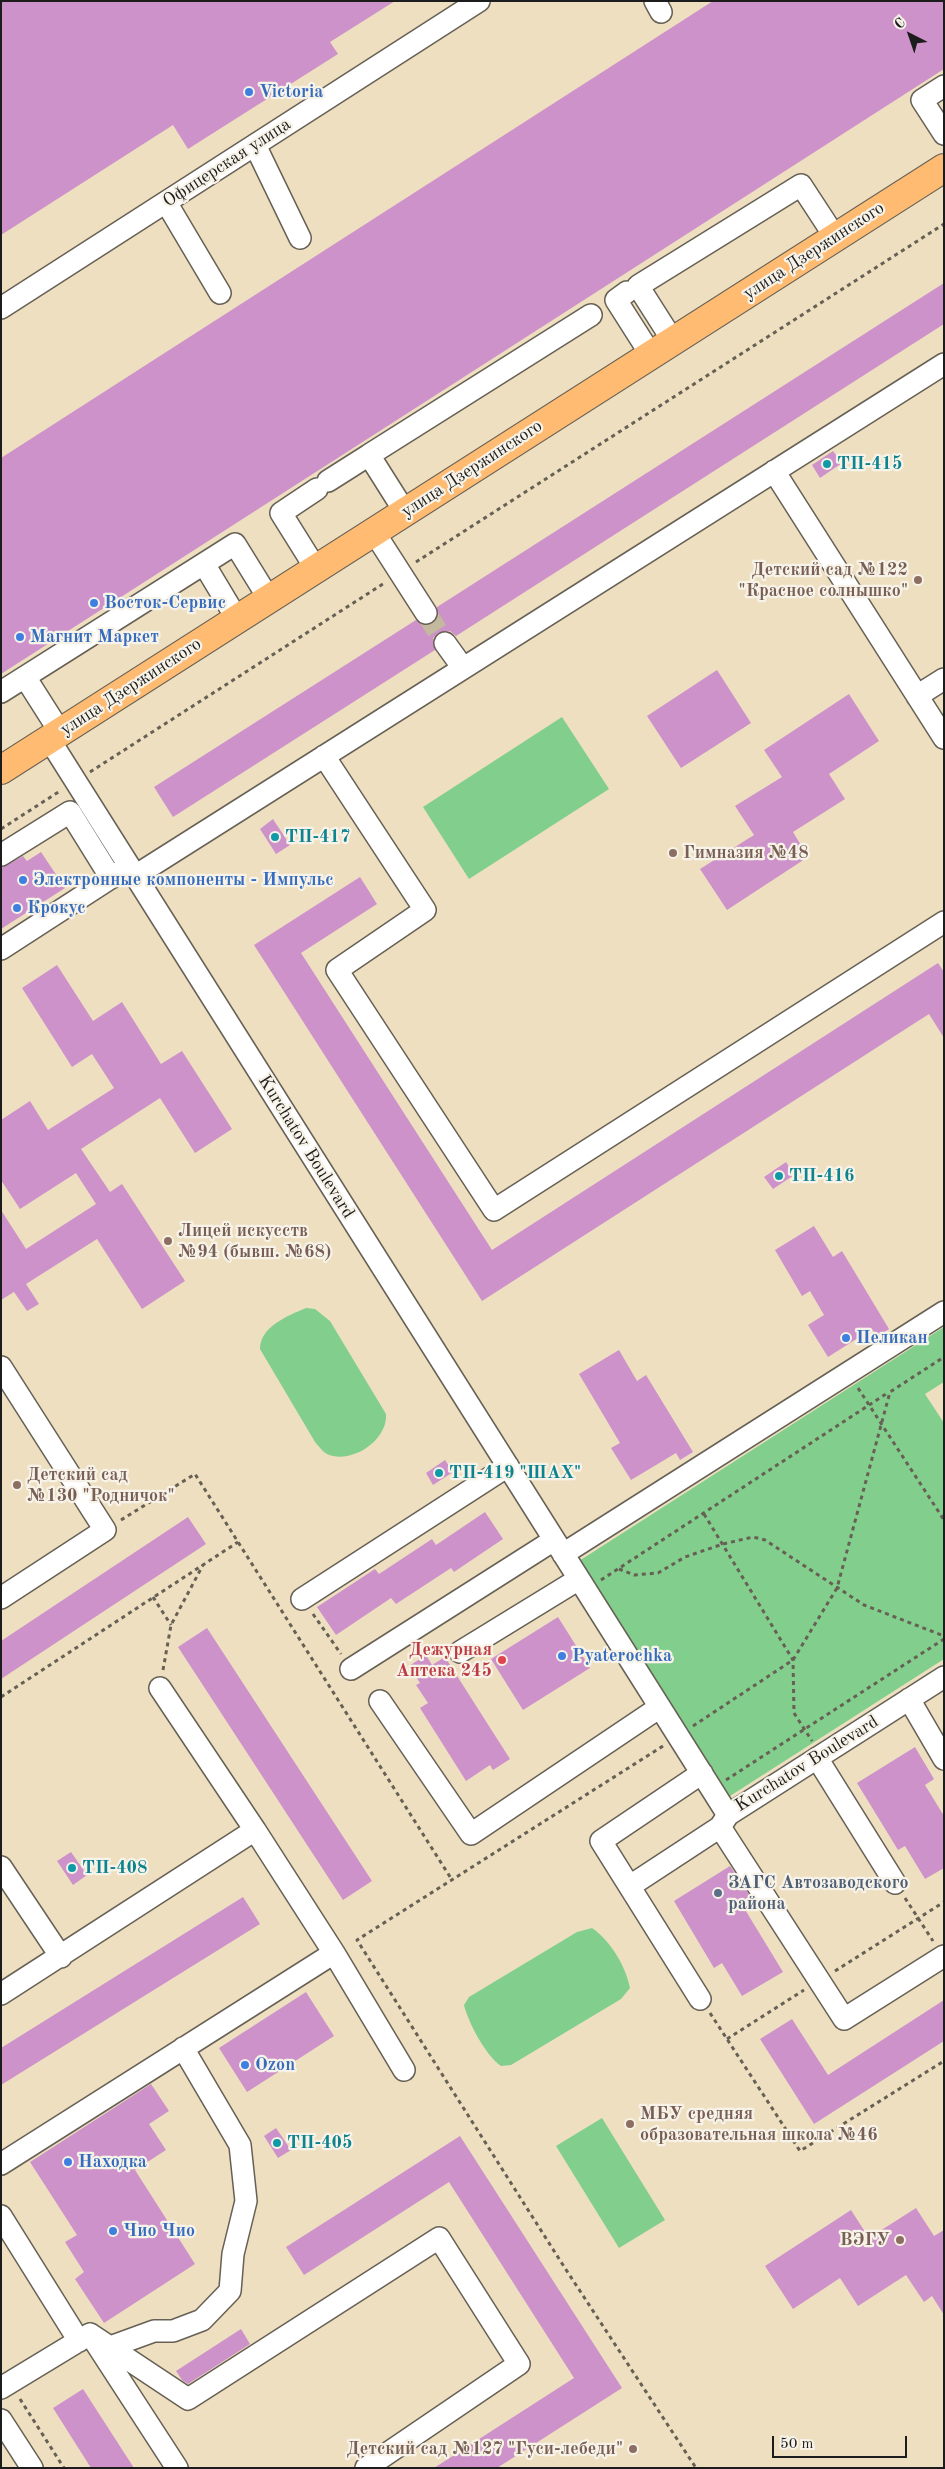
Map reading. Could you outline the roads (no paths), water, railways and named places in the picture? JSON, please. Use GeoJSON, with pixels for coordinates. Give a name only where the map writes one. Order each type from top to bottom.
{"type":"FeatureCollection","features":[{"type":"Feature","properties":{"kind":"main road","name":"улица Дзержинского"},"geometry":{"type":"LineString","coordinates":[[1,770],[944,168]]}},
{"type":"Feature","properties":{"kind":"street","name":"Офицерская улица"},"geometry":{"type":"LineString","coordinates":[[1,308],[479,1]]}},
{"type":"Feature","properties":{"kind":"street"},"geometry":{"type":"LineString","coordinates":[[944,86],[922,100],[944,134]]}},
{"type":"Feature","properties":{"kind":"street"},"geometry":{"type":"LineString","coordinates":[[255,145],[300,238]]}},
{"type":"Feature","properties":{"kind":"street"},"geometry":{"type":"LineString","coordinates":[[662,348],[638,286],[801,185],[835,237]]}},
{"type":"Feature","properties":{"kind":"street"},"geometry":{"type":"LineString","coordinates":[[166,202],[220,293]]}},
{"type":"Feature","properties":{"kind":"street"},"geometry":{"type":"LineString","coordinates":[[316,569],[281,513],[322,485],[610,303],[662,348]]}},
{"type":"Feature","properties":{"kind":"street"},"geometry":{"type":"LineString","coordinates":[[1,948],[324,756],[944,364]]}},
{"type":"Feature","properties":{"kind":"street"},"geometry":{"type":"LineString","coordinates":[[369,455],[405,512]]}},
{"type":"Feature","properties":{"kind":"street"},"geometry":{"type":"LineString","coordinates":[[774,471],[944,738]]}},
{"type":"Feature","properties":{"kind":"street"},"geometry":{"type":"LineString","coordinates":[[374,532],[426,613]]}},
{"type":"Feature","properties":{"kind":"street"},"geometry":{"type":"LineString","coordinates":[[1,692],[235,544],[269,599]]}},
{"type":"Feature","properties":{"kind":"street"},"geometry":{"type":"LineString","coordinates":[[204,564],[237,619]]}},
{"type":"Feature","properties":{"kind":"street"},"geometry":{"type":"LineString","coordinates":[[446,643],[463,668]]}},
{"type":"Feature","properties":{"kind":"street","name":"Kurchatov Boulevard"},"geometry":{"type":"LineString","coordinates":[[25,677],[75,781],[125,873],[583,1584],[707,1781],[724,1821],[819,1757],[944,1677]]}},
{"type":"Feature","properties":{"kind":"street"},"geometry":{"type":"LineString","coordinates":[[918,696],[944,679]]}},
{"type":"Feature","properties":{"kind":"street"},"geometry":{"type":"LineString","coordinates":[[324,756],[425,910],[337,970],[494,1210],[944,922]]}},
{"type":"Feature","properties":{"kind":"street"},"geometry":{"type":"LineString","coordinates":[[1,855],[70,812],[125,873]]}},
{"type":"Feature","properties":{"kind":"street"},"geometry":{"type":"LineString","coordinates":[[350,1668],[559,1547],[849,1372],[944,1312]]}},
{"type":"Feature","properties":{"kind":"street"},"geometry":{"type":"LineString","coordinates":[[1,1367],[105,1530],[1,1598]]}},
{"type":"Feature","properties":{"kind":"street"},"geometry":{"type":"LineString","coordinates":[[302,1598],[508,1466]]}},
{"type":"Feature","properties":{"kind":"street"},"geometry":{"type":"LineString","coordinates":[[460,1652],[583,1584]]}},
{"type":"Feature","properties":{"kind":"street"},"geometry":{"type":"LineString","coordinates":[[160,1688],[334,1953],[404,2070]]}},
{"type":"Feature","properties":{"kind":"street"},"geometry":{"type":"LineString","coordinates":[[909,1699],[944,1759]]}},
{"type":"Feature","properties":{"kind":"street"},"geometry":{"type":"LineString","coordinates":[[380,1701],[471,1834],[660,1707]]}},
{"type":"Feature","properties":{"kind":"street"},"geometry":{"type":"LineString","coordinates":[[819,1757],[895,1883]]}},
{"type":"Feature","properties":{"kind":"street"},"geometry":{"type":"LineString","coordinates":[[700,1999],[601,1841],[707,1781]]}},
{"type":"Feature","properties":{"kind":"street"},"geometry":{"type":"LineString","coordinates":[[630,1886],[724,1821],[844,2019],[943,1956]]}},
{"type":"Feature","properties":{"kind":"street"},"geometry":{"type":"LineString","coordinates":[[1,1994],[255,1830]]}},
{"type":"Feature","properties":{"kind":"street"},"geometry":{"type":"LineString","coordinates":[[1,1867],[60,1957]]}},
{"type":"Feature","properties":{"kind":"street"},"geometry":{"type":"LineString","coordinates":[[1,2164],[334,1953]]}},
{"type":"Feature","properties":{"kind":"street"},"geometry":{"type":"LineString","coordinates":[[110,2347],[154,2330],[173,2331],[202,2320],[230,2291],[234,2254],[246,2201],[240,2145],[183,2048]]}},
{"type":"Feature","properties":{"kind":"street"},"geometry":{"type":"LineString","coordinates":[[1,2216],[177,2468]]}},
{"type":"Feature","properties":{"kind":"street"},"geometry":{"type":"LineString","coordinates":[[84,2337],[110,2347],[188,2399],[439,2238],[519,2364],[366,2468]]}},
{"type":"Feature","properties":{"kind":"street"},"geometry":{"type":"LineString","coordinates":[[5,2386],[84,2337]]}},
{"type":"Feature","properties":{"kind":"street"},"geometry":{"type":"LineString","coordinates":[[1,2420],[32,2468]]}},
{"type":"Feature","properties":{"kind":"tunnel"},"geometry":{"type":"LineString","coordinates":[[426,613],[445,643]]}},
{"type":"Feature","properties":{"kind":"place","name":"Victoria"},"geometry":{"type":"Point","coordinates":[249,92]}},
{"type":"Feature","properties":{"kind":"place","name":"ТП-415"},"geometry":{"type":"Point","coordinates":[827,464]}},
{"type":"Feature","properties":{"kind":"place","name":"Детский сад №122 \"Красное солнышко\""},"geometry":{"type":"Point","coordinates":[918,580]}},
{"type":"Feature","properties":{"kind":"place","name":"Восток-Сервис"},"geometry":{"type":"Point","coordinates":[94,603]}},
{"type":"Feature","properties":{"kind":"place","name":"Магнит Маркет"},"geometry":{"type":"Point","coordinates":[20,637]}},
{"type":"Feature","properties":{"kind":"place","name":"ТП-417"},"geometry":{"type":"Point","coordinates":[275,837]}},
{"type":"Feature","properties":{"kind":"place","name":"Гимназия №48"},"geometry":{"type":"Point","coordinates":[673,853]}},
{"type":"Feature","properties":{"kind":"place","name":"Электронные компоненты - Импульс"},"geometry":{"type":"Point","coordinates":[23,880]}},
{"type":"Feature","properties":{"kind":"place","name":"Крокус"},"geometry":{"type":"Point","coordinates":[17,908]}},
{"type":"Feature","properties":{"kind":"place","name":"ТП-416"},"geometry":{"type":"Point","coordinates":[779,1176]}},
{"type":"Feature","properties":{"kind":"place","name":"Лицей искусств №94 (бывш. №68)"},"geometry":{"type":"Point","coordinates":[168,1241]}},
{"type":"Feature","properties":{"kind":"place","name":"Пеликан"},"geometry":{"type":"Point","coordinates":[846,1338]}},
{"type":"Feature","properties":{"kind":"place","name":"ТП-419 \"ШАХ\""},"geometry":{"type":"Point","coordinates":[439,1473]}},
{"type":"Feature","properties":{"kind":"place","name":"Детский сад №130 \"Родничок\""},"geometry":{"type":"Point","coordinates":[17,1485]}},
{"type":"Feature","properties":{"kind":"place","name":"Pyaterochka"},"geometry":{"type":"Point","coordinates":[562,1656]}},
{"type":"Feature","properties":{"kind":"place","name":"Дежурная Аптека 245"},"geometry":{"type":"Point","coordinates":[502,1660]}},
{"type":"Feature","properties":{"kind":"place","name":"ТП-408"},"geometry":{"type":"Point","coordinates":[72,1868]}},
{"type":"Feature","properties":{"kind":"place","name":"ЗАГС Автозаводского района"},"geometry":{"type":"Point","coordinates":[718,1893]}},
{"type":"Feature","properties":{"kind":"place","name":"Ozon"},"geometry":{"type":"Point","coordinates":[245,2065]}},
{"type":"Feature","properties":{"kind":"place","name":"МБУ средняя образовательная школа №46"},"geometry":{"type":"Point","coordinates":[630,2124]}},
{"type":"Feature","properties":{"kind":"place","name":"ТП-405"},"geometry":{"type":"Point","coordinates":[277,2143]}},
{"type":"Feature","properties":{"kind":"place","name":"Находка"},"geometry":{"type":"Point","coordinates":[68,2162]}},
{"type":"Feature","properties":{"kind":"place","name":"Чио Чио"},"geometry":{"type":"Point","coordinates":[113,2231]}},
{"type":"Feature","properties":{"kind":"place","name":"ВЭГУ"},"geometry":{"type":"Point","coordinates":[900,2240]}},
{"type":"Feature","properties":{"kind":"place","name":"Детский сад №127 \"Гуси-лебеди\""},"geometry":{"type":"Point","coordinates":[633,2449]}}]}
